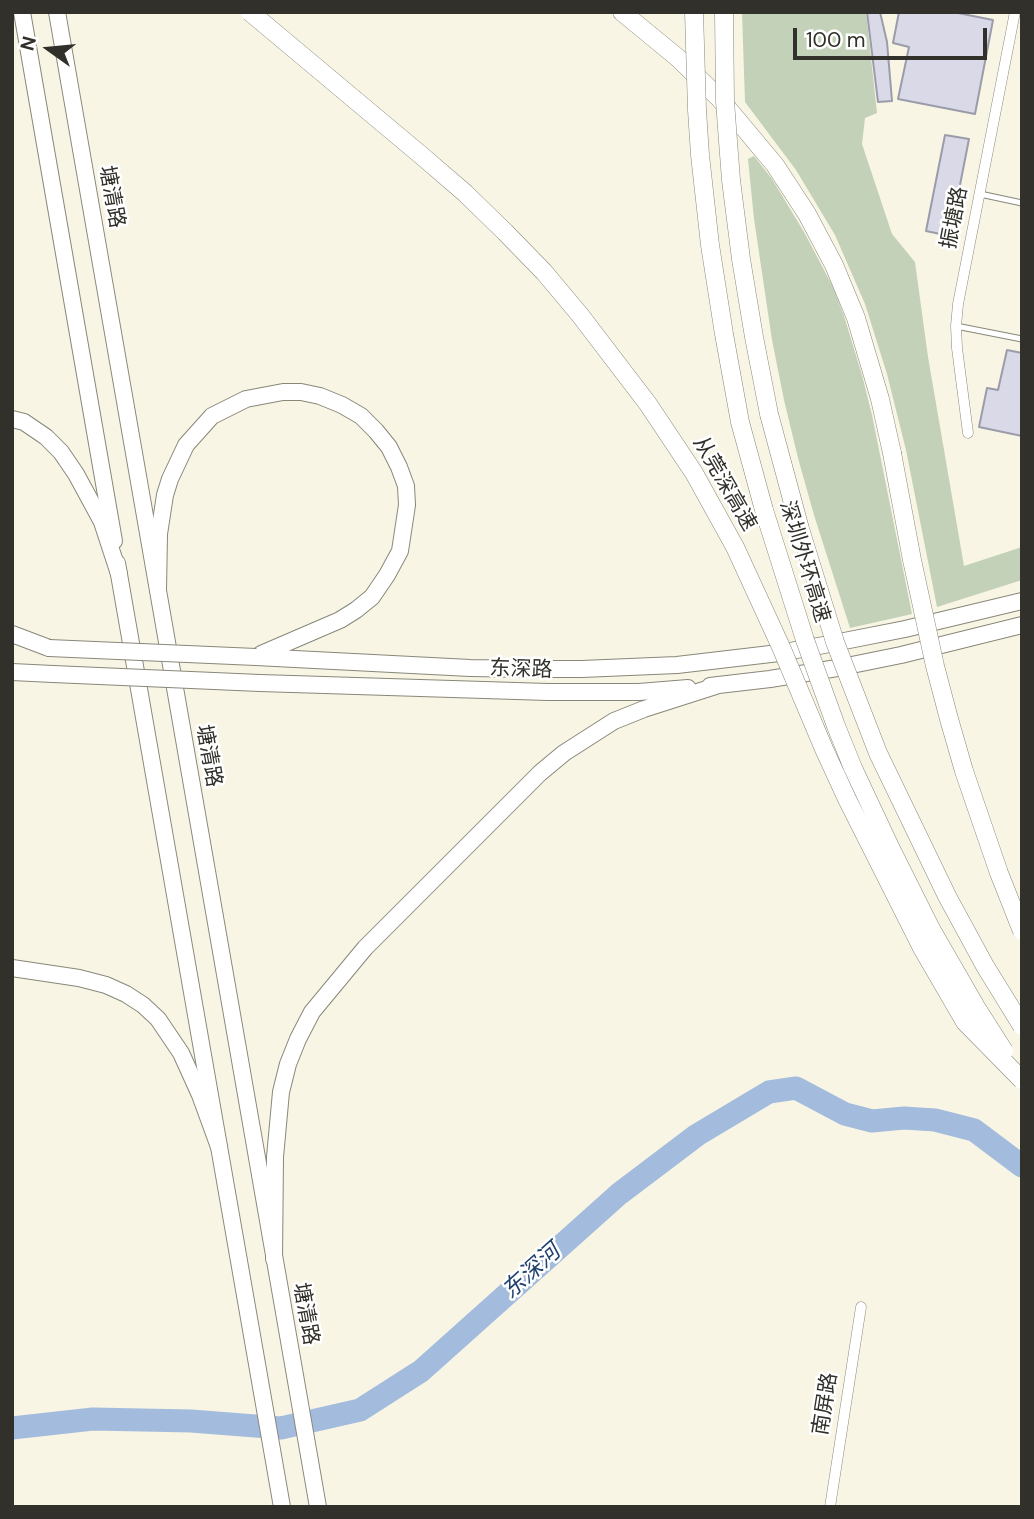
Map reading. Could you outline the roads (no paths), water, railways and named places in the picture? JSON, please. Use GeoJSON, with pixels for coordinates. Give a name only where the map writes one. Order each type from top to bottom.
{"type":"FeatureCollection","features":[{"type":"Feature","properties":{"kind":"highway","name":"从莞深高速"},"geometry":{"type":"LineString","coordinates":[[250,12],[439,171],[505,232],[544,272],[580,315],[648,404],[704,489],[735,547],[847,799],[922,948],[965,1022],[1022,1079]]}},
{"type":"Feature","properties":{"kind":"highway"},"geometry":{"type":"LineString","coordinates":[[622,12],[678,58],[719,98],[775,165],[807,214],[834,265],[856,318],[876,386],[935,666],[949,719],[999,873],[1022,931]]}},
{"type":"Feature","properties":{"kind":"highway","name":"深圳外环高速"},"geometry":{"type":"LineString","coordinates":[[694,12],[700,155],[715,278],[740,422],[777,553],[824,694],[876,819],[931,929],[1022,1079]]}},
{"type":"Feature","properties":{"kind":"highway","name":"深圳外环高速"},"geometry":{"type":"LineString","coordinates":[[724,12],[725,101],[741,259],[766,401],[800,529],[844,667],[884,765],[965,931],[1022,1026]]}},
{"type":"Feature","properties":{"kind":"main road"},"geometry":{"type":"LineString","coordinates":[[22,12],[282,1507]]}},
{"type":"Feature","properties":{"kind":"main road","name":"塘清路"},"geometry":{"type":"LineString","coordinates":[[57,12],[318,1507]]}},
{"type":"Feature","properties":{"kind":"main road"},"geometry":{"type":"LineString","coordinates":[[158,590],[159,534],[165,495],[186,445],[212,416],[246,399],[283,392],[320,396],[362,416],[389,447],[406,486],[407,505],[400,551],[372,597],[356,610],[256,657]]}},
{"type":"Feature","properties":{"kind":"main road"},"geometry":{"type":"LineString","coordinates":[[12,419],[24,422],[46,437],[61,452],[96,511],[119,574]]}},
{"type":"Feature","properties":{"kind":"main road","name":"东深路"},"geometry":{"type":"LineString","coordinates":[[12,647],[470,668],[582,669],[677,665],[824,645],[1022,601]]}},
{"type":"Feature","properties":{"kind":"main road","name":"东深路"},"geometry":{"type":"LineString","coordinates":[[12,672],[260,683],[548,692],[639,692],[719,685],[837,668],[1022,625]]}},
{"type":"Feature","properties":{"kind":"main road"},"geometry":{"type":"LineString","coordinates":[[12,634],[49,648]]}},
{"type":"Feature","properties":{"kind":"main road"},"geometry":{"type":"LineString","coordinates":[[274,1259],[275,1157],[281,1092],[288,1064],[312,1012],[365,948],[540,773],[564,753],[614,721],[719,685]]}},
{"type":"Feature","properties":{"kind":"main road"},"geometry":{"type":"LineString","coordinates":[[12,968],[106,985],[126,993],[144,1005],[158,1019],[181,1053],[201,1095],[219,1147]]}},
{"type":"Feature","properties":{"kind":"street","name":"振塘路"},"geometry":{"type":"LineString","coordinates":[[968,433],[957,348],[958,304],[1013,13]]}},
{"type":"Feature","properties":{"kind":"street","name":"南屏路"},"geometry":{"type":"LineString","coordinates":[[830,1507],[861,1307]]}},
{"type":"Feature","properties":{"kind":"lane"},"geometry":{"type":"LineString","coordinates":[[980,194],[1022,202]]}},
{"type":"Feature","properties":{"kind":"lane"},"geometry":{"type":"LineString","coordinates":[[956,326],[1022,339]]}},
{"type":"Feature","properties":{"kind":"waterway","name":"东深河"},"geometry":{"type":"LineString","coordinates":[[12,1428],[93,1419],[191,1421],[281,1428],[360,1410],[421,1371],[619,1194],[697,1135],[769,1092],[796,1088],[845,1114],[872,1121],[904,1118],[935,1120],[974,1130],[1022,1166]]}}]}
